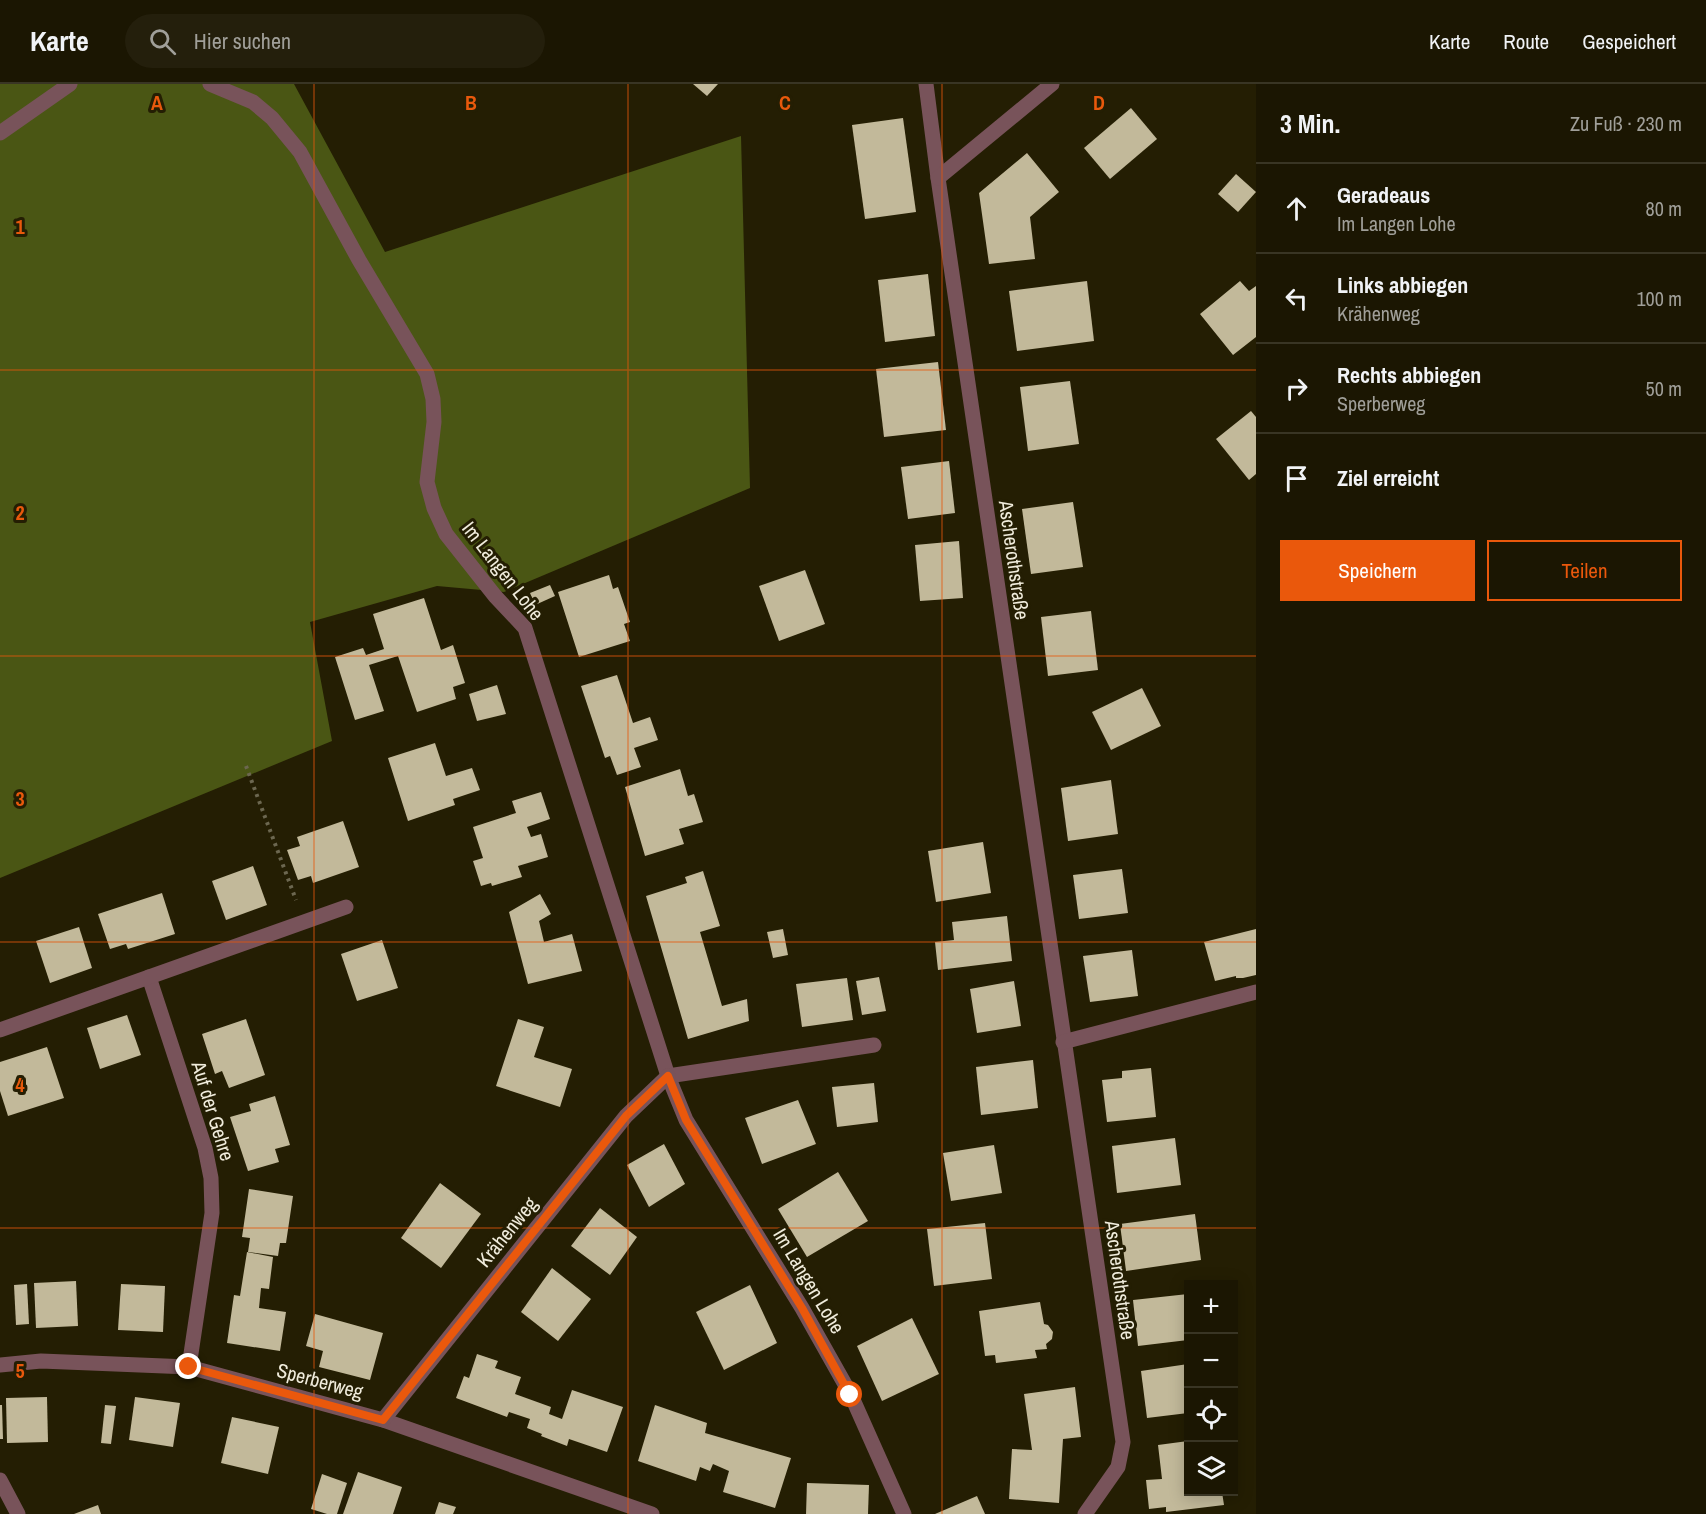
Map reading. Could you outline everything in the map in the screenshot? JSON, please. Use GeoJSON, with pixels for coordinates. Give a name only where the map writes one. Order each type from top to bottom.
{"type":"FeatureCollection","features":[{"type":"Feature","properties":{"kind":"street"},"geometry":{"type":"LineString","coordinates":[[0,133],[70,84]]}},
{"type":"Feature","properties":{"kind":"street","name":"Im Langen Lohe"},"geometry":{"type":"LineString","coordinates":[[210,84],[253,102],[286,133],[300,152],[359,260],[427,374],[433,399],[434,422],[427,482],[434,508],[446,534],[495,596],[525,628],[668,1076],[686,1120],[802,1308],[850,1395],[903,1514]]}},
{"type":"Feature","properties":{"kind":"street","name":"Ascherothstraße"},"geometry":{"type":"LineString","coordinates":[[926,84],[1063,1042],[1123,1442],[1118,1467],[1085,1514]]}},
{"type":"Feature","properties":{"kind":"street"},"geometry":{"type":"LineString","coordinates":[[938,178],[1052,84]]}},
{"type":"Feature","properties":{"kind":"street"},"geometry":{"type":"LineString","coordinates":[[0,1030],[346,907]]}},
{"type":"Feature","properties":{"kind":"street","name":"Auf der Gehre"},"geometry":{"type":"LineString","coordinates":[[148,977],[205,1148],[212,1178],[212,1213],[189,1367]]}},
{"type":"Feature","properties":{"kind":"street"},"geometry":{"type":"LineString","coordinates":[[1063,1042],[1256,992]]}},
{"type":"Feature","properties":{"kind":"street"},"geometry":{"type":"LineString","coordinates":[[668,1076],[874,1045]]}},
{"type":"Feature","properties":{"kind":"street","name":"Krähenweg"},"geometry":{"type":"LineString","coordinates":[[383,1420],[626,1116],[668,1076]]}},
{"type":"Feature","properties":{"kind":"street","name":"Sperberweg"},"geometry":{"type":"LineString","coordinates":[[0,1365],[41,1361],[189,1367],[383,1420],[652,1514]]}},
{"type":"Feature","properties":{"kind":"street"},"geometry":{"type":"LineString","coordinates":[[0,1480],[18,1514]]}},
{"type":"Feature","properties":{"kind":"path"},"geometry":{"type":"LineString","coordinates":[[246,766],[304,921]]}},
{"type":"Feature","properties":{"kind":"green space"},"geometry":{"type":"Polygon","coordinates":[[[0,84],[294,84],[385,252],[741,136],[750,488],[504,592],[437,586],[310,622],[332,741],[0,878],[0,84]]]}},
{"type":"Feature","properties":{"kind":"building"},"geometry":{"type":"Polygon","coordinates":[[[693,84],[718,84],[707,96],[693,84]]]}},
{"type":"Feature","properties":{"kind":"building"},"geometry":{"type":"Polygon","coordinates":[[[1131,108],[1157,139],[1110,179],[1084,148],[1131,108]]]}},
{"type":"Feature","properties":{"kind":"building"},"geometry":{"type":"Polygon","coordinates":[[[903,118],[916,212],[865,219],[852,125],[903,118]]]}},
{"type":"Feature","properties":{"kind":"building"},"geometry":{"type":"Polygon","coordinates":[[[1027,153],[1059,192],[1030,217],[1035,259],[989,264],[979,193],[1027,153]]]}},
{"type":"Feature","properties":{"kind":"building"},"geometry":{"type":"Polygon","coordinates":[[[1236,174],[1256,192],[1238,212],[1218,194],[1236,174]]]}},
{"type":"Feature","properties":{"kind":"building"},"geometry":{"type":"Polygon","coordinates":[[[928,274],[935,336],[885,342],[878,280],[928,274]]]}},
{"type":"Feature","properties":{"kind":"building"},"geometry":{"type":"Polygon","coordinates":[[[1087,281],[1094,341],[1017,351],[1009,291],[1087,281]]]}},
{"type":"Feature","properties":{"kind":"building"},"geometry":{"type":"Polygon","coordinates":[[[1240,281],[1249,291],[1256,286],[1256,337],[1233,355],[1200,314],[1240,281]]]}},
{"type":"Feature","properties":{"kind":"building"},"geometry":{"type":"Polygon","coordinates":[[[938,362],[946,430],[884,437],[876,369],[938,362]]]}},
{"type":"Feature","properties":{"kind":"building"},"geometry":{"type":"Polygon","coordinates":[[[1070,381],[1079,444],[1028,451],[1020,387],[1070,381]]]}},
{"type":"Feature","properties":{"kind":"building"},"geometry":{"type":"Polygon","coordinates":[[[1251,411],[1256,417],[1256,474],[1249,480],[1216,439],[1251,411]]]}},
{"type":"Feature","properties":{"kind":"building"},"geometry":{"type":"Polygon","coordinates":[[[949,461],[955,513],[908,519],[901,467],[949,461]]]}},
{"type":"Feature","properties":{"kind":"building"},"geometry":{"type":"Polygon","coordinates":[[[1073,502],[1083,567],[1031,574],[1022,509],[1073,502]]]}},
{"type":"Feature","properties":{"kind":"building"},"geometry":{"type":"Polygon","coordinates":[[[959,541],[963,598],[920,601],[915,545],[959,541]]]}},
{"type":"Feature","properties":{"kind":"building"},"geometry":{"type":"Polygon","coordinates":[[[805,570],[825,624],[779,641],[759,586],[805,570]]]}},
{"type":"Feature","properties":{"kind":"building"},"geometry":{"type":"Polygon","coordinates":[[[609,575],[613,589],[618,587],[630,622],[624,624],[630,641],[579,657],[558,592],[609,575]]]}},
{"type":"Feature","properties":{"kind":"building"},"geometry":{"type":"Polygon","coordinates":[[[550,585],[555,596],[535,605],[530,593],[550,585]]]}},
{"type":"Feature","properties":{"kind":"building"},"geometry":{"type":"Polygon","coordinates":[[[424,598],[441,650],[453,645],[465,683],[453,687],[456,699],[417,712],[398,656],[369,665],[384,711],[355,720],[335,657],[363,648],[366,655],[384,649],[373,614],[424,598]]]}},
{"type":"Feature","properties":{"kind":"building"},"geometry":{"type":"Polygon","coordinates":[[[1091,611],[1098,670],[1048,676],[1041,617],[1091,611]]]}},
{"type":"Feature","properties":{"kind":"building"},"geometry":{"type":"Polygon","coordinates":[[[617,675],[633,723],[650,717],[658,740],[634,748],[641,767],[617,775],[610,756],[605,758],[581,686],[617,675]]]}},
{"type":"Feature","properties":{"kind":"building"},"geometry":{"type":"Polygon","coordinates":[[[497,685],[506,714],[477,721],[469,694],[497,685]]]}},
{"type":"Feature","properties":{"kind":"building"},"geometry":{"type":"Polygon","coordinates":[[[1142,688],[1161,726],[1111,750],[1092,712],[1142,688]]]}},
{"type":"Feature","properties":{"kind":"building"},"geometry":{"type":"Polygon","coordinates":[[[435,743],[446,776],[472,768],[480,790],[453,799],[455,805],[408,821],[388,758],[435,743]]]}},
{"type":"Feature","properties":{"kind":"building"},"geometry":{"type":"Polygon","coordinates":[[[680,769],[688,796],[694,794],[703,822],[679,829],[684,844],[645,856],[625,787],[680,769]]]}},
{"type":"Feature","properties":{"kind":"building"},"geometry":{"type":"Polygon","coordinates":[[[1111,780],[1118,834],[1068,841],[1061,788],[1111,780]]]}},
{"type":"Feature","properties":{"kind":"building"},"geometry":{"type":"Polygon","coordinates":[[[541,792],[550,819],[527,827],[531,837],[541,834],[548,857],[518,866],[522,877],[492,886],[491,883],[481,886],[473,861],[483,858],[473,827],[516,813],[512,801],[541,792]]]}},
{"type":"Feature","properties":{"kind":"building"},"geometry":{"type":"Polygon","coordinates":[[[343,821],[359,867],[313,883],[311,876],[298,880],[287,850],[300,846],[297,837],[343,821]]]}},
{"type":"Feature","properties":{"kind":"building"},"geometry":{"type":"Polygon","coordinates":[[[983,842],[991,893],[936,902],[928,851],[983,842]]]}},
{"type":"Feature","properties":{"kind":"building"},"geometry":{"type":"Polygon","coordinates":[[[253,866],[267,905],[226,920],[212,881],[253,866]]]}},
{"type":"Feature","properties":{"kind":"building"},"geometry":{"type":"Polygon","coordinates":[[[1122,869],[1128,913],[1079,919],[1073,875],[1122,869]]]}},
{"type":"Feature","properties":{"kind":"building"},"geometry":{"type":"Polygon","coordinates":[[[703,871],[720,926],[700,932],[722,1006],[747,999],[749,1021],[688,1039],[646,896],[687,883],[685,877],[703,871]]]}},
{"type":"Feature","properties":{"kind":"building"},"geometry":{"type":"Polygon","coordinates":[[[162,893],[175,934],[128,949],[126,944],[110,949],[98,914],[162,893]]]}},
{"type":"Feature","properties":{"kind":"building"},"geometry":{"type":"Polygon","coordinates":[[[540,894],[551,914],[539,921],[544,942],[572,934],[582,971],[528,984],[509,912],[540,894]]]}},
{"type":"Feature","properties":{"kind":"building"},"geometry":{"type":"Polygon","coordinates":[[[1007,916],[1012,961],[938,970],[935,942],[954,940],[952,922],[1007,916]]]}},
{"type":"Feature","properties":{"kind":"building"},"geometry":{"type":"Polygon","coordinates":[[[79,927],[92,968],[50,983],[36,941],[79,927]]]}},
{"type":"Feature","properties":{"kind":"building"},"geometry":{"type":"Polygon","coordinates":[[[783,929],[788,955],[773,958],[767,932],[783,929]]]}},
{"type":"Feature","properties":{"kind":"building"},"geometry":{"type":"Polygon","coordinates":[[[1256,929],[1256,975],[1243,978],[1236,978],[1236,976],[1215,981],[1204,942],[1256,929]]]}},
{"type":"Feature","properties":{"kind":"building"},"geometry":{"type":"Polygon","coordinates":[[[382,940],[398,988],[357,1001],[341,954],[382,940]]]}},
{"type":"Feature","properties":{"kind":"building"},"geometry":{"type":"Polygon","coordinates":[[[1132,950],[1138,996],[1090,1002],[1083,956],[1132,950]]]}},
{"type":"Feature","properties":{"kind":"building"},"geometry":{"type":"Polygon","coordinates":[[[879,977],[886,1011],[862,1015],[856,981],[879,977]]]}},
{"type":"Feature","properties":{"kind":"building"},"geometry":{"type":"Polygon","coordinates":[[[847,978],[853,1020],[802,1027],[796,984],[847,978]]]}},
{"type":"Feature","properties":{"kind":"building"},"geometry":{"type":"Polygon","coordinates":[[[1014,981],[1021,1026],[977,1033],[970,989],[1014,981]]]}},
{"type":"Feature","properties":{"kind":"building"},"geometry":{"type":"Polygon","coordinates":[[[127,1015],[141,1055],[100,1069],[87,1028],[127,1015]]]}},
{"type":"Feature","properties":{"kind":"building"},"geometry":{"type":"Polygon","coordinates":[[[246,1019],[265,1075],[229,1088],[222,1071],[215,1074],[202,1034],[246,1019]]]}},
{"type":"Feature","properties":{"kind":"building"},"geometry":{"type":"Polygon","coordinates":[[[518,1019],[544,1027],[534,1057],[572,1069],[560,1107],[496,1086],[518,1019]]]}},
{"type":"Feature","properties":{"kind":"building"},"geometry":{"type":"Polygon","coordinates":[[[47,1047],[64,1098],[8,1116],[0,1091],[0,1062],[47,1047]]]}},
{"type":"Feature","properties":{"kind":"building"},"geometry":{"type":"Polygon","coordinates":[[[1033,1060],[1038,1108],[981,1115],[976,1067],[1033,1060]]]}},
{"type":"Feature","properties":{"kind":"building"},"geometry":{"type":"Polygon","coordinates":[[[1151,1068],[1156,1117],[1107,1122],[1102,1080],[1122,1078],[1122,1071],[1151,1068]]]}},
{"type":"Feature","properties":{"kind":"building"},"geometry":{"type":"Polygon","coordinates":[[[874,1083],[878,1122],[837,1127],[832,1087],[874,1083]]]}},
{"type":"Feature","properties":{"kind":"building"},"geometry":{"type":"Polygon","coordinates":[[[275,1096],[290,1145],[275,1149],[279,1162],[248,1171],[230,1117],[251,1111],[249,1104],[275,1096]]]}},
{"type":"Feature","properties":{"kind":"building"},"geometry":{"type":"Polygon","coordinates":[[[798,1100],[816,1144],[762,1164],[745,1118],[798,1100]]]}},
{"type":"Feature","properties":{"kind":"building"},"geometry":{"type":"Polygon","coordinates":[[[1175,1138],[1181,1185],[1117,1193],[1112,1146],[1175,1138]]]}},
{"type":"Feature","properties":{"kind":"building"},"geometry":{"type":"Polygon","coordinates":[[[664,1144],[685,1184],[649,1207],[627,1165],[664,1144]]]}},
{"type":"Feature","properties":{"kind":"building"},"geometry":{"type":"Polygon","coordinates":[[[994,1145],[1002,1193],[951,1201],[943,1153],[994,1145]]]}},
{"type":"Feature","properties":{"kind":"building"},"geometry":{"type":"Polygon","coordinates":[[[838,1172],[868,1221],[807,1257],[778,1209],[838,1172]]]}},
{"type":"Feature","properties":{"kind":"building"},"geometry":{"type":"Polygon","coordinates":[[[440,1183],[481,1214],[441,1268],[401,1238],[440,1183]]]}},
{"type":"Feature","properties":{"kind":"building"},"geometry":{"type":"Polygon","coordinates":[[[249,1189],[293,1196],[286,1243],[280,1243],[278,1256],[248,1252],[250,1238],[242,1237],[249,1189]]]}},
{"type":"Feature","properties":{"kind":"building"},"geometry":{"type":"Polygon","coordinates":[[[600,1208],[637,1237],[610,1275],[571,1246],[600,1208]]]}},
{"type":"Feature","properties":{"kind":"building"},"geometry":{"type":"Polygon","coordinates":[[[1195,1214],[1201,1260],[1126,1271],[1120,1224],[1195,1214]]]}},
{"type":"Feature","properties":{"kind":"building"},"geometry":{"type":"Polygon","coordinates":[[[985,1223],[992,1279],[934,1286],[927,1229],[985,1223]]]}},
{"type":"Feature","properties":{"kind":"building"},"geometry":{"type":"Polygon","coordinates":[[[247,1252],[273,1257],[269,1289],[261,1288],[259,1308],[286,1312],[280,1351],[227,1343],[234,1295],[240,1296],[247,1252]]]}},
{"type":"Feature","properties":{"kind":"building"},"geometry":{"type":"Polygon","coordinates":[[[552,1268],[591,1299],[558,1341],[521,1312],[552,1268]]]}},
{"type":"Feature","properties":{"kind":"building"},"geometry":{"type":"Polygon","coordinates":[[[76,1281],[78,1326],[36,1328],[34,1283],[76,1281]]]}},
{"type":"Feature","properties":{"kind":"building"},"geometry":{"type":"Polygon","coordinates":[[[27,1284],[29,1324],[16,1325],[14,1285],[27,1284]]]}},
{"type":"Feature","properties":{"kind":"building"},"geometry":{"type":"Polygon","coordinates":[[[121,1284],[165,1286],[163,1332],[118,1330],[121,1284]]]}},
{"type":"Feature","properties":{"kind":"building"},"geometry":{"type":"Polygon","coordinates":[[[750,1285],[777,1343],[724,1370],[696,1312],[750,1285]]]}},
{"type":"Feature","properties":{"kind":"building"},"geometry":{"type":"Polygon","coordinates":[[[1184,1294],[1184,1340],[1138,1346],[1133,1300],[1184,1294]]]}},
{"type":"Feature","properties":{"kind":"building"},"geometry":{"type":"Polygon","coordinates":[[[1040,1302],[1044,1324],[1048,1325],[1053,1332],[1052,1339],[1046,1344],[1047,1349],[1035,1350],[1037,1358],[996,1363],[995,1355],[985,1356],[979,1311],[1040,1302]]]}},
{"type":"Feature","properties":{"kind":"building"},"geometry":{"type":"Polygon","coordinates":[[[315,1314],[383,1333],[370,1380],[319,1367],[323,1351],[306,1346],[315,1314]]]}},
{"type":"Feature","properties":{"kind":"building"},"geometry":{"type":"Polygon","coordinates":[[[912,1318],[939,1374],[882,1401],[857,1346],[912,1318]]]}},
{"type":"Feature","properties":{"kind":"building"},"geometry":{"type":"Polygon","coordinates":[[[477,1354],[498,1361],[495,1368],[521,1377],[515,1394],[551,1407],[549,1414],[562,1419],[572,1390],[623,1407],[607,1452],[569,1439],[567,1446],[527,1428],[530,1419],[509,1412],[507,1417],[456,1398],[464,1376],[469,1378],[477,1354]]]}},
{"type":"Feature","properties":{"kind":"building"},"geometry":{"type":"Polygon","coordinates":[[[1184,1365],[1184,1413],[1147,1418],[1141,1371],[1184,1365]]]}},
{"type":"Feature","properties":{"kind":"building"},"geometry":{"type":"Polygon","coordinates":[[[1075,1387],[1081,1437],[1063,1439],[1059,1503],[1009,1499],[1012,1449],[1032,1450],[1024,1394],[1075,1387]]]}},
{"type":"Feature","properties":{"kind":"building"},"geometry":{"type":"Polygon","coordinates":[[[47,1397],[48,1442],[7,1443],[6,1398],[47,1397]]]}},
{"type":"Feature","properties":{"kind":"building"},"geometry":{"type":"Polygon","coordinates":[[[135,1397],[180,1403],[173,1447],[129,1440],[135,1397]]]}},
{"type":"Feature","properties":{"kind":"building"},"geometry":{"type":"Polygon","coordinates":[[[0,1405],[2,1405],[3,1439],[0,1439],[0,1405]]]}},
{"type":"Feature","properties":{"kind":"building"},"geometry":{"type":"Polygon","coordinates":[[[105,1405],[116,1406],[111,1444],[101,1443],[105,1405]]]}},
{"type":"Feature","properties":{"kind":"building"},"geometry":{"type":"Polygon","coordinates":[[[655,1405],[707,1423],[705,1433],[791,1458],[775,1508],[723,1492],[729,1471],[713,1464],[710,1471],[700,1467],[696,1481],[638,1461],[655,1405]]]}},
{"type":"Feature","properties":{"kind":"building"},"geometry":{"type":"Polygon","coordinates":[[[232,1417],[279,1427],[268,1474],[221,1463],[232,1417]]]}},
{"type":"Feature","properties":{"kind":"building"},"geometry":{"type":"Polygon","coordinates":[[[1184,1442],[1184,1496],[1223,1496],[1224,1505],[1166,1512],[1166,1507],[1149,1509],[1146,1480],[1162,1479],[1158,1445],[1184,1442]]]}},
{"type":"Feature","properties":{"kind":"building"},"geometry":{"type":"Polygon","coordinates":[[[358,1472],[402,1487],[393,1514],[343,1514],[358,1472]]]}},
{"type":"Feature","properties":{"kind":"building"},"geometry":{"type":"Polygon","coordinates":[[[322,1474],[347,1483],[337,1514],[327,1514],[311,1509],[322,1474]]]}},
{"type":"Feature","properties":{"kind":"building"},"geometry":{"type":"Polygon","coordinates":[[[807,1483],[869,1485],[868,1514],[806,1514],[807,1483]]]}},
{"type":"Feature","properties":{"kind":"building"},"geometry":{"type":"Polygon","coordinates":[[[977,1496],[985,1514],[935,1514],[977,1496]]]}},
{"type":"Feature","properties":{"kind":"building"},"geometry":{"type":"Polygon","coordinates":[[[439,1502],[456,1507],[453,1514],[435,1514],[439,1502]]]}},
{"type":"Feature","properties":{"kind":"building"},"geometry":{"type":"Polygon","coordinates":[[[98,1505],[101,1514],[74,1514],[98,1505]]]}},
{"type":"Feature","properties":{"kind":"route"},"geometry":{"type":"LineString","coordinates":[[189,1367],[383,1420],[626,1116],[668,1076],[686,1120],[802,1308],[850,1395]]}}]}
